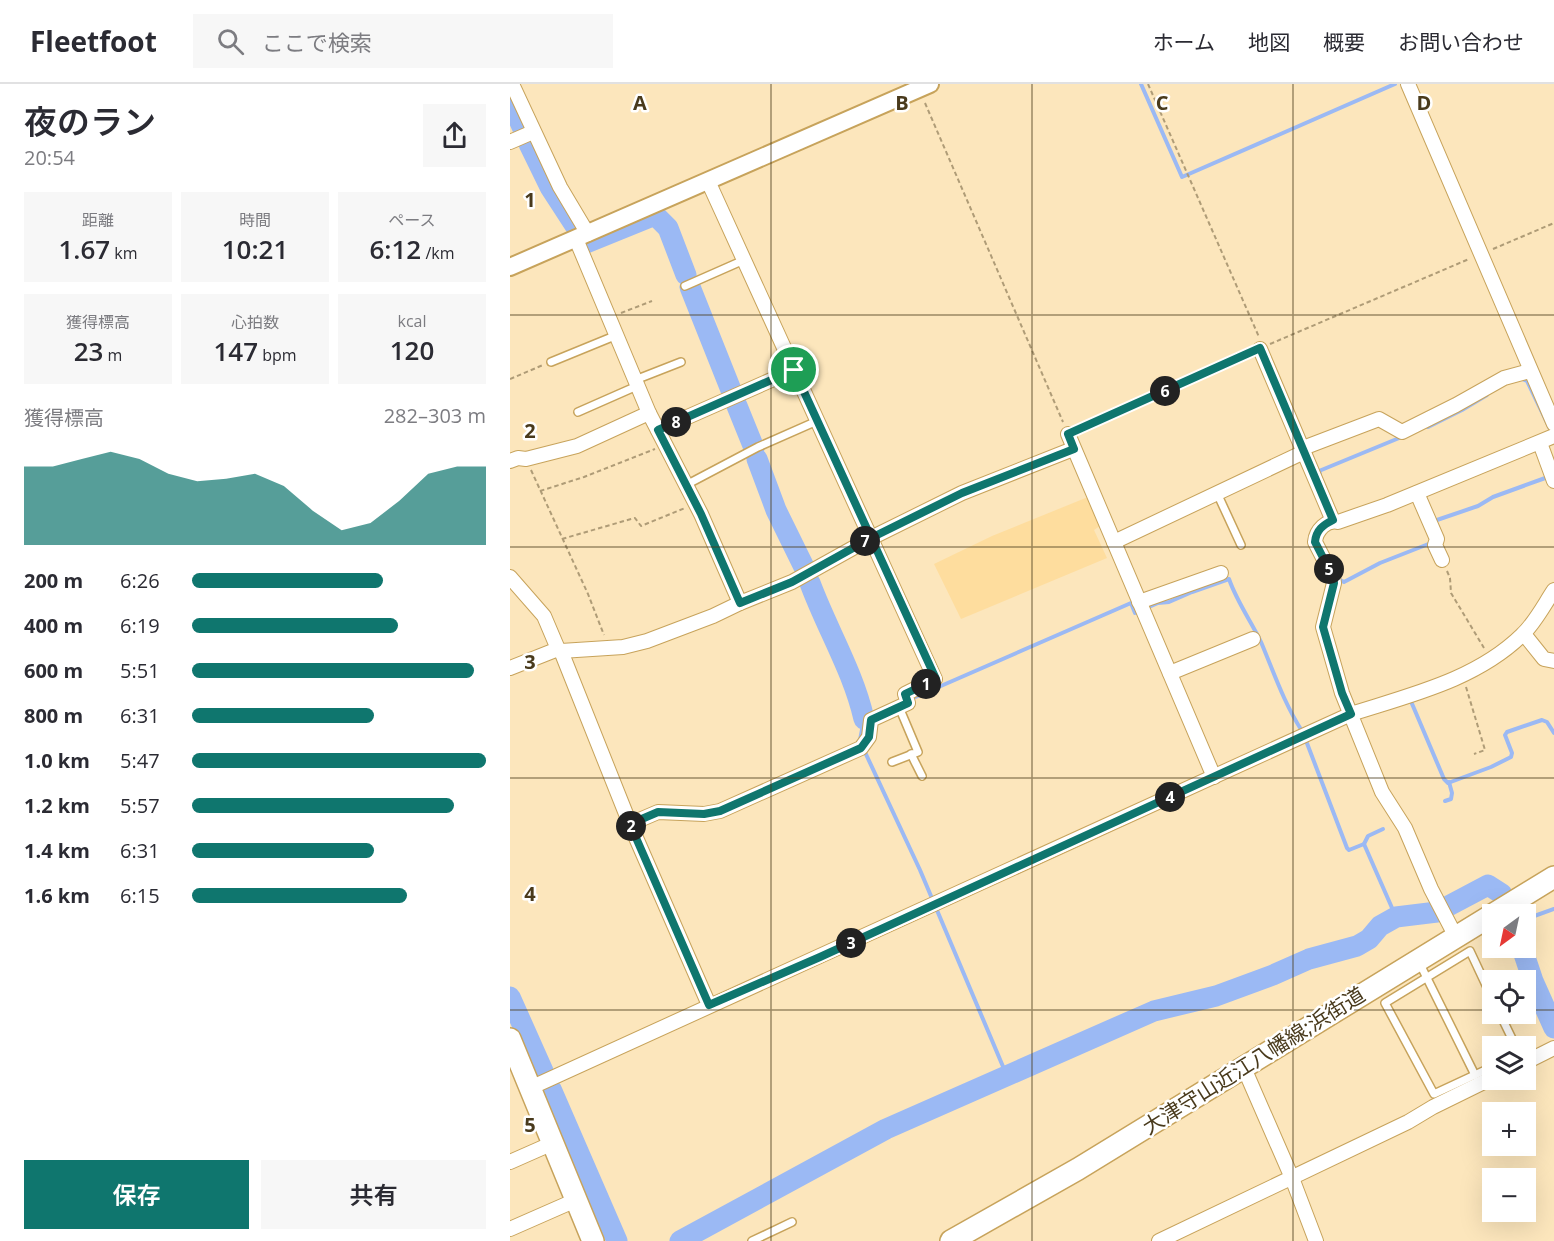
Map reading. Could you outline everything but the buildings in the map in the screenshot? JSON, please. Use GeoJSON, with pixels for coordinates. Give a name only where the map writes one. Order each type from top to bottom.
{"type":"FeatureCollection","features":[{"type":"Feature","properties":{"kind":"main road","name":"大津守山近江八幡線;浜街道"},"geometry":{"type":"LineString","coordinates":[[951,1241],[1078,1169],[1244,1068],[1422,968],[1456,937],[1554,877]]}},
{"type":"Feature","properties":{"kind":"main road"},"geometry":{"type":"LineString","coordinates":[[510,1039],[593,1241]]}},
{"type":"Feature","properties":{"kind":"street"},"geometry":{"type":"LineString","coordinates":[[512,84],[582,236],[610,317],[649,413],[695,503],[740,603]]}},
{"type":"Feature","properties":{"kind":"street"},"geometry":{"type":"LineString","coordinates":[[1408,84],[1554,424]]}},
{"type":"Feature","properties":{"kind":"street"},"geometry":{"type":"LineString","coordinates":[[510,267],[924,86]]}},
{"type":"Feature","properties":{"kind":"street"},"geometry":{"type":"LineString","coordinates":[[510,142],[533,132]]}},
{"type":"Feature","properties":{"kind":"street"},"geometry":{"type":"LineString","coordinates":[[630,824],[658,812],[704,814],[720,811],[861,748],[869,737],[871,720],[908,703],[905,694],[936,679],[708,181]]}},
{"type":"Feature","properties":{"kind":"street"},"geometry":{"type":"LineString","coordinates":[[1262,348],[1333,520]]}},
{"type":"Feature","properties":{"kind":"street"},"geometry":{"type":"LineString","coordinates":[[661,436],[794,370]]}},
{"type":"Feature","properties":{"kind":"street"},"geometry":{"type":"LineString","coordinates":[[1114,542],[1303,450],[1379,419],[1402,432],[1504,378],[1530,371]]}},
{"type":"Feature","properties":{"kind":"street"},"geometry":{"type":"LineString","coordinates":[[510,461],[576,446],[649,413]]}},
{"type":"Feature","properties":{"kind":"street"},"geometry":{"type":"LineString","coordinates":[[1068,434],[1214,777]]}},
{"type":"Feature","properties":{"kind":"street"},"geometry":{"type":"LineString","coordinates":[[1456,937],[1431,889],[1404,828],[1382,792],[1342,693],[1323,627],[1334,583],[1333,577],[1315,542],[1322,526],[1333,520],[1338,522],[1416,493],[1554,436]]}},
{"type":"Feature","properties":{"kind":"street"},"geometry":{"type":"LineString","coordinates":[[1540,443],[1554,481]]}},
{"type":"Feature","properties":{"kind":"street"},"geometry":{"type":"LineString","coordinates":[[510,668],[560,650],[623,647],[647,641],[713,616],[792,582],[871,538],[962,493],[1074,449]]}},
{"type":"Feature","properties":{"kind":"street"},"geometry":{"type":"LineString","coordinates":[[1416,493],[1437,539],[1435,544],[1442,560]]}},
{"type":"Feature","properties":{"kind":"street"},"geometry":{"type":"LineString","coordinates":[[1139,602],[1221,573]]}},
{"type":"Feature","properties":{"kind":"street"},"geometry":{"type":"LineString","coordinates":[[510,577],[544,616],[560,650],[630,824],[709,1005]]}},
{"type":"Feature","properties":{"kind":"street"},"geometry":{"type":"LineString","coordinates":[[530,1088],[1351,714],[1462,675],[1490,659],[1524,634],[1554,590]]}},
{"type":"Feature","properties":{"kind":"street"},"geometry":{"type":"LineString","coordinates":[[1524,634],[1544,659],[1554,661]]}},
{"type":"Feature","properties":{"kind":"street"},"geometry":{"type":"LineString","coordinates":[[1170,673],[1253,639]]}},
{"type":"Feature","properties":{"kind":"street"},"geometry":{"type":"LineString","coordinates":[[1536,1057],[1554,1048]]}},
{"type":"Feature","properties":{"kind":"street"},"geometry":{"type":"LineString","coordinates":[[1244,1068],[1292,1178],[1316,1241]]}},
{"type":"Feature","properties":{"kind":"street"},"geometry":{"type":"LineString","coordinates":[[1159,1241],[1408,1122],[1482,1083]]}},
{"type":"Feature","properties":{"kind":"street"},"geometry":{"type":"LineString","coordinates":[[510,1162],[553,1143]]}},
{"type":"Feature","properties":{"kind":"street"},"geometry":{"type":"LineString","coordinates":[[510,1229],[576,1200]]}},
{"type":"Feature","properties":{"kind":"lane"},"geometry":{"type":"LineString","coordinates":[[685,286],[744,260]]}},
{"type":"Feature","properties":{"kind":"lane"},"geometry":{"type":"LineString","coordinates":[[551,362],[617,335]]}},
{"type":"Feature","properties":{"kind":"lane"},"geometry":{"type":"LineString","coordinates":[[578,412],[681,362]]}},
{"type":"Feature","properties":{"kind":"lane"},"geometry":{"type":"LineString","coordinates":[[686,485],[758,447],[817,421]]}},
{"type":"Feature","properties":{"kind":"lane"},"geometry":{"type":"LineString","coordinates":[[1217,493],[1241,545]]}},
{"type":"Feature","properties":{"kind":"lane"},"geometry":{"type":"LineString","coordinates":[[892,762],[918,752],[899,708]]}},
{"type":"Feature","properties":{"kind":"lane"},"geometry":{"type":"LineString","coordinates":[[912,754],[922,777]]}},
{"type":"Feature","properties":{"kind":"lane"},"geometry":{"type":"LineString","coordinates":[[1482,977],[1470,951],[1422,968],[1385,1003],[1434,1094],[1482,1072]]}},
{"type":"Feature","properties":{"kind":"lane"},"geometry":{"type":"LineString","coordinates":[[1422,968],[1475,1075]]}},
{"type":"Feature","properties":{"kind":"lane"},"geometry":{"type":"LineString","coordinates":[[752,1241],[792,1221]]}},
{"type":"Feature","properties":{"kind":"path"},"geometry":{"type":"LineString","coordinates":[[1148,84],[1262,348]]}},
{"type":"Feature","properties":{"kind":"path"},"geometry":{"type":"LineString","coordinates":[[924,86],[1068,434],[1554,223]]}},
{"type":"Feature","properties":{"kind":"path"},"geometry":{"type":"LineString","coordinates":[[610,317],[652,302]]}},
{"type":"Feature","properties":{"kind":"path"},"geometry":{"type":"LineString","coordinates":[[510,380],[551,362]]}},
{"type":"Feature","properties":{"kind":"path"},"geometry":{"type":"LineString","coordinates":[[540,491],[584,477],[659,447],[661,436]]}},
{"type":"Feature","properties":{"kind":"path"},"geometry":{"type":"LineString","coordinates":[[526,459],[588,594],[609,648]]}},
{"type":"Feature","properties":{"kind":"path"},"geometry":{"type":"LineString","coordinates":[[562,539],[634,518],[641,526],[695,503]]}},
{"type":"Feature","properties":{"kind":"path"},"geometry":{"type":"LineString","coordinates":[[1442,560],[1450,578],[1451,593],[1490,659]]}},
{"type":"Feature","properties":{"kind":"path"},"geometry":{"type":"LineString","coordinates":[[1462,675],[1485,750],[1474,754]]}},
{"type":"Feature","properties":{"kind":"shaded area"},"geometry":{"type":"Polygon","coordinates":[[[1088,497],[1100,526],[1094,530],[1107,558],[961,619],[934,564],[992,536],[1088,497]]]}},
{"type":"Feature","properties":{"kind":"waterway"},"geometry":{"type":"LineString","coordinates":[[1141,84],[1182,177],[1395,84]]}},
{"type":"Feature","properties":{"kind":"waterway"},"geometry":{"type":"LineString","coordinates":[[510,100],[524,131]]}},
{"type":"Feature","properties":{"kind":"waterway"},"geometry":{"type":"LineString","coordinates":[[529,144],[550,187],[576,227]]}},
{"type":"Feature","properties":{"kind":"waterway"},"geometry":{"type":"LineString","coordinates":[[586,243],[655,215],[668,228],[686,275]]}},
{"type":"Feature","properties":{"kind":"waterway"},"geometry":{"type":"LineString","coordinates":[[690,287],[731,390]]}},
{"type":"Feature","properties":{"kind":"waterway"},"geometry":{"type":"LineString","coordinates":[[1520,378],[1527,381],[1550,429]]}},
{"type":"Feature","properties":{"kind":"waterway"},"geometry":{"type":"LineString","coordinates":[[1428,427],[1487,395]]}},
{"type":"Feature","properties":{"kind":"waterway"},"geometry":{"type":"LineString","coordinates":[[737,406],[754,448]]}},
{"type":"Feature","properties":{"kind":"waterway"},"geometry":{"type":"LineString","coordinates":[[1320,474],[1319,471],[1404,436]]}},
{"type":"Feature","properties":{"kind":"waterway"},"geometry":{"type":"LineString","coordinates":[[757,459],[776,510],[804,567]]}},
{"type":"Feature","properties":{"kind":"waterway"},"geometry":{"type":"LineString","coordinates":[[1434,521],[1478,506],[1493,497],[1549,478]]}},
{"type":"Feature","properties":{"kind":"waterway"},"geometry":{"type":"LineString","coordinates":[[1338,579],[1344,582],[1380,563],[1431,543]]}},
{"type":"Feature","properties":{"kind":"waterway"},"geometry":{"type":"LineString","coordinates":[[911,699],[1131,603],[1135,613],[1229,579],[1302,731]]}},
{"type":"Feature","properties":{"kind":"waterway"},"geometry":{"type":"LineString","coordinates":[[810,583],[847,667],[864,719]]}},
{"type":"Feature","properties":{"kind":"waterway"},"geometry":{"type":"LineString","coordinates":[[1410,699],[1444,779],[1448,783],[1511,757],[1512,753],[1505,735],[1507,732],[1542,720],[1547,722],[1554,733]]}},
{"type":"Feature","properties":{"kind":"waterway"},"geometry":{"type":"LineString","coordinates":[[860,740],[864,719],[868,718]]}},
{"type":"Feature","properties":{"kind":"waterway"},"geometry":{"type":"LineString","coordinates":[[1305,738],[1347,848],[1349,850],[1364,844],[1396,917]]}},
{"type":"Feature","properties":{"kind":"waterway"},"geometry":{"type":"LineString","coordinates":[[864,750],[920,870],[1007,1076]]}},
{"type":"Feature","properties":{"kind":"waterway"},"geometry":{"type":"LineString","coordinates":[[1445,801],[1451,799],[1449,782]]}},
{"type":"Feature","properties":{"kind":"waterway"},"geometry":{"type":"LineString","coordinates":[[1364,844],[1368,836],[1383,829]]}},
{"type":"Feature","properties":{"kind":"waterway"},"geometry":{"type":"LineString","coordinates":[[680,1241],[886,1129],[1154,1011],[1216,996],[1309,959],[1357,946],[1369,939],[1380,926],[1396,917],[1437,912],[1488,885],[1502,894],[1506,904]]}},
{"type":"Feature","properties":{"kind":"waterway"},"geometry":{"type":"LineString","coordinates":[[1536,915],[1554,909]]}},
{"type":"Feature","properties":{"kind":"waterway"},"geometry":{"type":"LineString","coordinates":[[1525,958],[1554,1028]]}},
{"type":"Feature","properties":{"kind":"waterway"},"geometry":{"type":"LineString","coordinates":[[510,997],[543,1071]]}},
{"type":"Feature","properties":{"kind":"waterway"},"geometry":{"type":"LineString","coordinates":[[551,1089],[617,1241]]}},
{"type":"Feature","properties":{"kind":"route"},"geometry":{"type":"LineString","coordinates":[[794,370],[658,430],[701,514],[740,603],[792,582],[871,538],[962,493],[1074,449],[1068,434],[1260,348],[1333,520],[1322,526],[1315,542],[1333,577],[1334,583],[1323,627],[1342,693],[1351,714],[820,957],[709,1005],[630,824],[658,812],[704,814],[720,811],[861,748],[869,737],[871,720],[908,703],[905,694],[936,679],[871,538],[794,370]]}}]}
